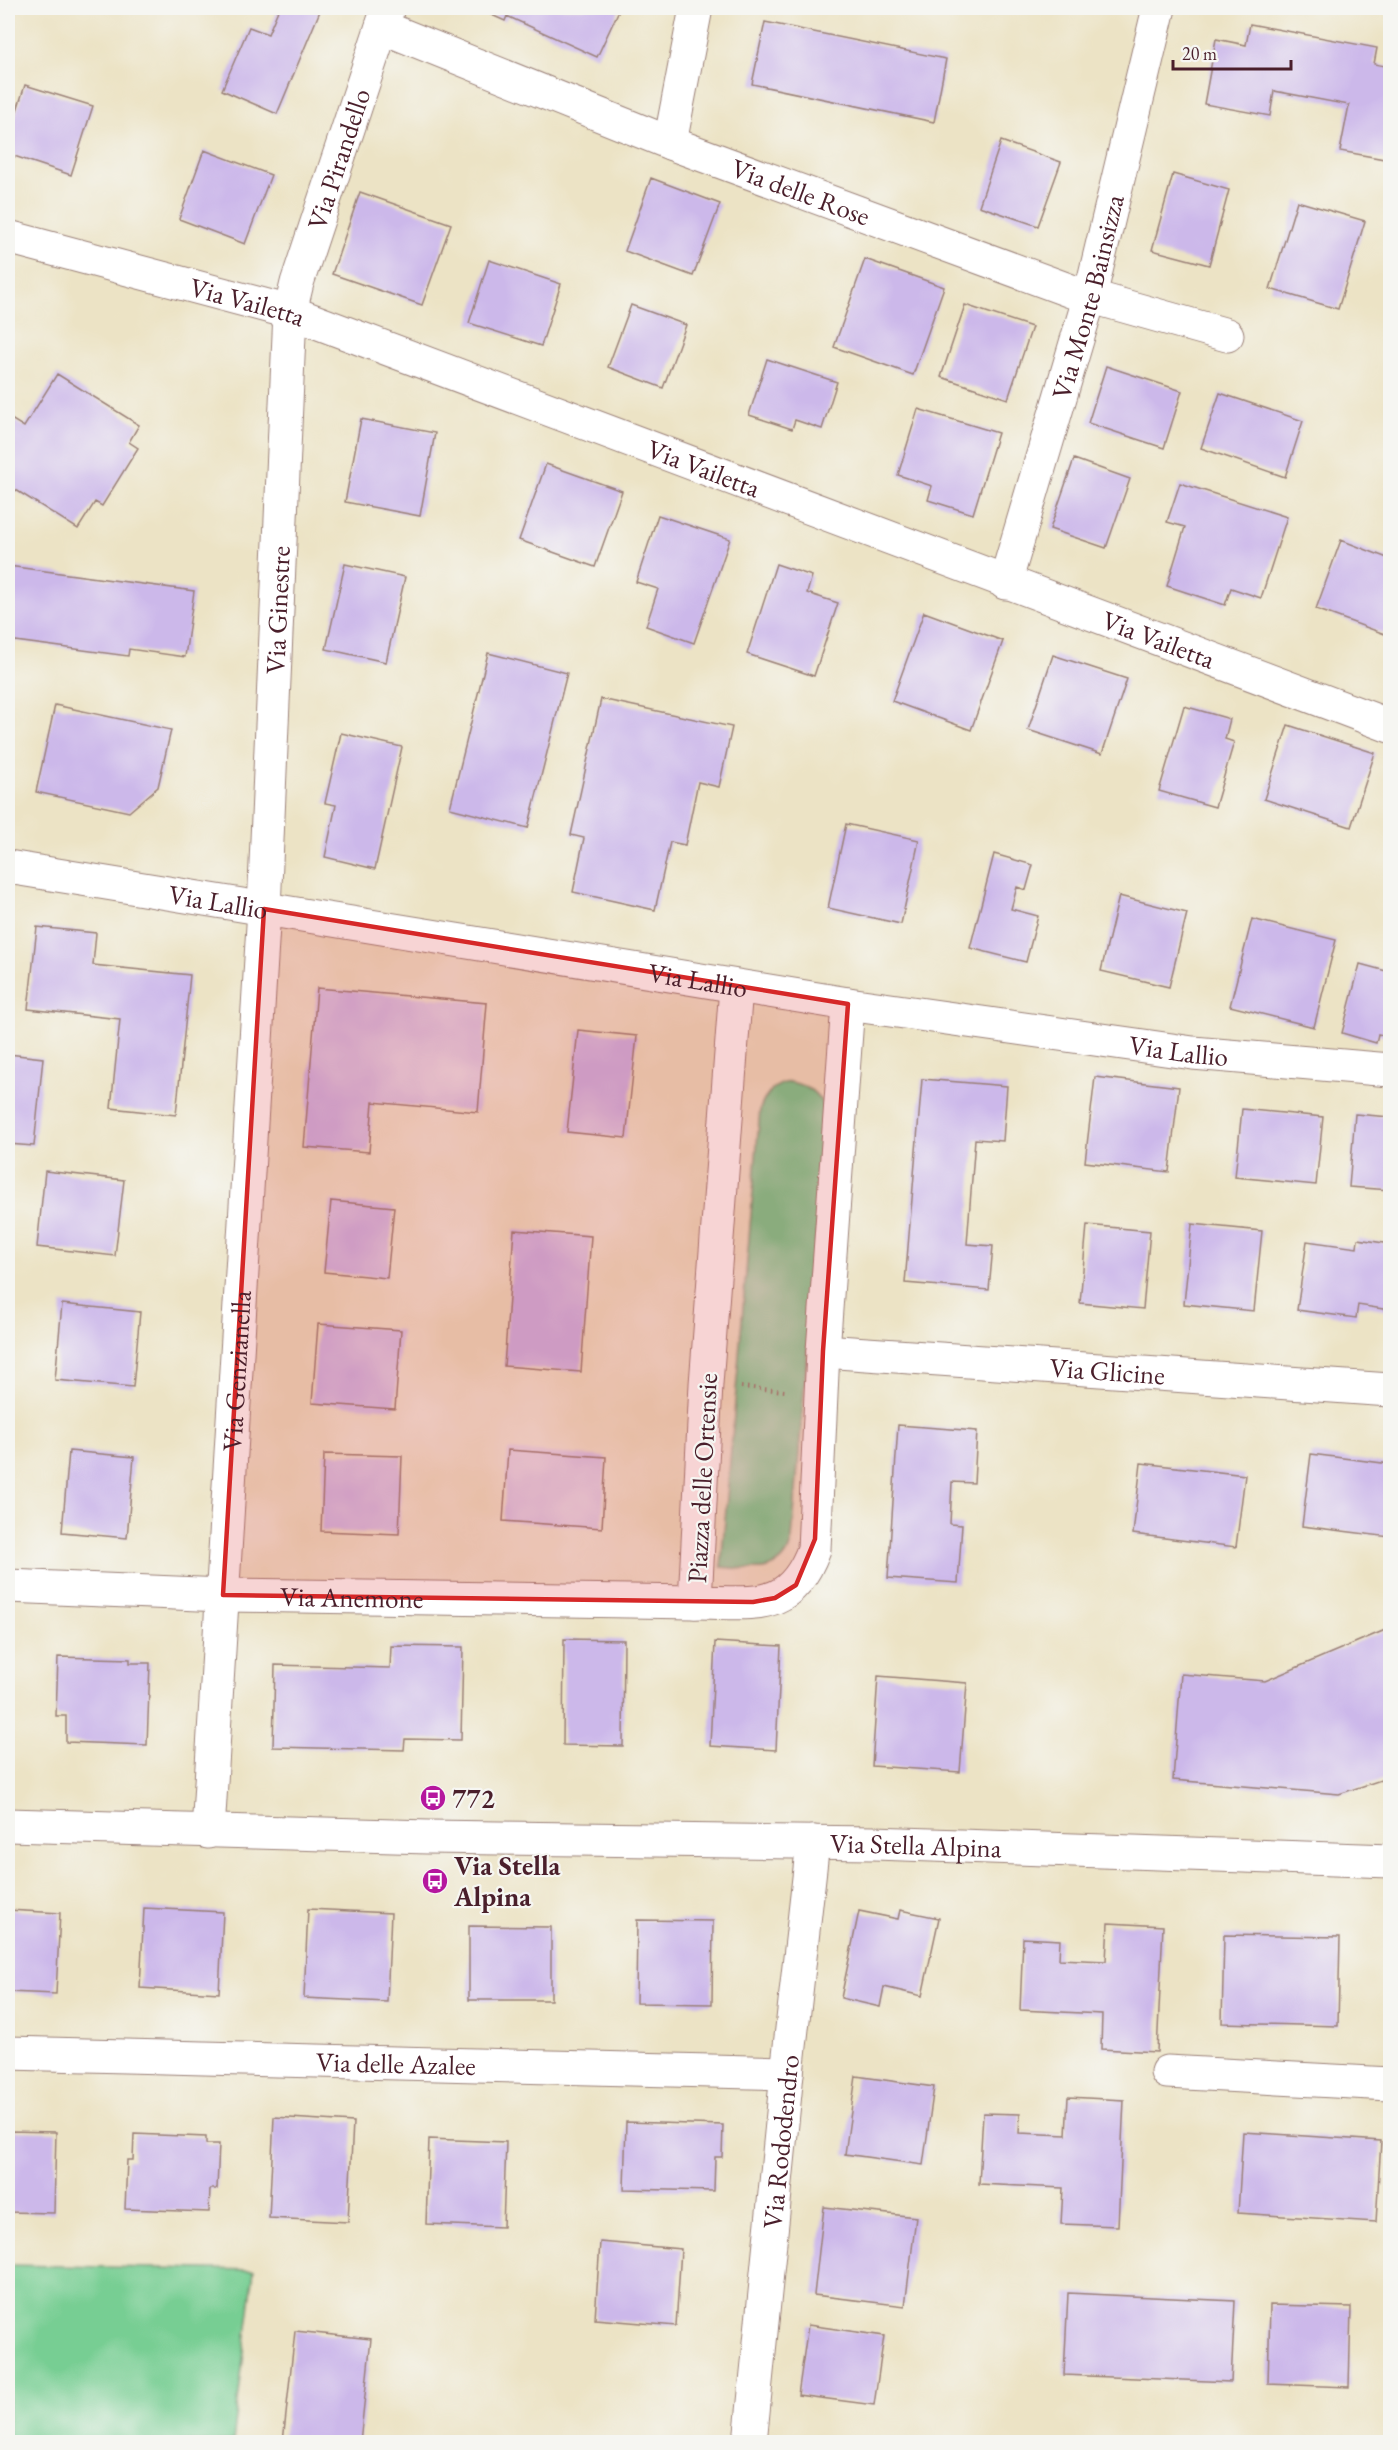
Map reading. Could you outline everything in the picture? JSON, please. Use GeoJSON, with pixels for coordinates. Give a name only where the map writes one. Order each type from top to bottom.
{"type":"FeatureCollection","features":[{"type":"Feature","properties":{"kind":"street"},"geometry":{"type":"LineString","coordinates":[[670,143],[696,8]]}},
{"type":"Feature","properties":{"kind":"street","name":"Via Monte Bainsizza"},"geometry":{"type":"LineString","coordinates":[[1005,583],[1090,296],[1159,8]]}},
{"type":"Feature","properties":{"kind":"street","name":"Via delle Rose"},"geometry":{"type":"LineString","coordinates":[[385,17],[670,143],[1071,291],[1227,335]]}},
{"type":"Feature","properties":{"kind":"street","name":"Via Pirandello"},"geometry":{"type":"LineString","coordinates":[[290,312],[297,283],[385,17]]}},
{"type":"Feature","properties":{"kind":"street","name":"Via Vailetta"},"geometry":{"type":"LineString","coordinates":[[8,237],[290,312],[1390,726]]}},
{"type":"Feature","properties":{"kind":"street","name":"Via Ginestre"},"geometry":{"type":"LineString","coordinates":[[264,909],[290,312]]}},
{"type":"Feature","properties":{"kind":"street","name":"Via Lallio"},"geometry":{"type":"LineString","coordinates":[[8,867],[848,1004],[1193,1053],[1390,1070]]}},
{"type":"Feature","properties":{"kind":"street","name":"Via Genzianella"},"geometry":{"type":"LineString","coordinates":[[208,1832],[264,909]]}},
{"type":"Feature","properties":{"kind":"street","name":"Piazza delle Ortensie"},"geometry":{"type":"LineString","coordinates":[[736,987],[706,1384],[695,1602],[766,1601],[785,1593],[804,1575],[815,1539],[823,1351],[848,1004]]}},
{"type":"Feature","properties":{"kind":"street","name":"Via Glicine"},"geometry":{"type":"LineString","coordinates":[[823,1351],[1390,1390]]}},
{"type":"Feature","properties":{"kind":"street","name":"Via Anemone"},"geometry":{"type":"LineString","coordinates":[[8,1586],[224,1595],[695,1602]]}},
{"type":"Feature","properties":{"kind":"street","name":"Via Stella Alpina"},"geometry":{"type":"LineString","coordinates":[[8,1825],[208,1832],[813,1842],[1390,1861]]}},
{"type":"Feature","properties":{"kind":"street","name":"Via Rododendro"},"geometry":{"type":"LineString","coordinates":[[750,2442],[813,1842]]}},
{"type":"Feature","properties":{"kind":"street","name":"Via delle Azalee"},"geometry":{"type":"LineString","coordinates":[[8,2053],[787,2073]]}},
{"type":"Feature","properties":{"kind":"street"},"geometry":{"type":"LineString","coordinates":[[1167,2072],[1390,2084]]}},
{"type":"Feature","properties":{"kind":"path"},"geometry":{"type":"LineString","coordinates":[[706,1384],[821,1394]]}},
{"type":"Feature","properties":{"kind":"highlighted area"},"geometry":{"type":"Polygon","coordinates":[[[264,909],[848,1004],[823,1351],[815,1539],[796,1585],[775,1598],[753,1602],[223,1595],[264,909]]]}},
{"type":"Feature","properties":{"kind":"green space"},"geometry":{"type":"Polygon","coordinates":[[[790,1082],[811,1090],[816,1095],[823,1106],[826,1121],[792,1539],[782,1560],[774,1566],[755,1569],[721,1567],[760,1109],[771,1091],[779,1085],[790,1082]]]}},
{"type":"Feature","properties":{"kind":"green space"},"geometry":{"type":"Polygon","coordinates":[[[8,2265],[254,2270],[233,2442],[8,2442],[8,2265]]]}},
{"type":"Feature","properties":{"kind":"building"},"geometry":{"type":"Polygon","coordinates":[[[279,8],[313,8],[320,11],[277,114],[222,90],[249,27],[268,34],[279,8]]]}},
{"type":"Feature","properties":{"kind":"building"},"geometry":{"type":"Polygon","coordinates":[[[476,8],[620,8],[597,57],[507,16],[505,21],[476,8]]]}},
{"type":"Feature","properties":{"kind":"building"},"geometry":{"type":"Polygon","coordinates":[[[1060,8],[1082,8],[1081,13],[1060,8]]]}},
{"type":"Feature","properties":{"kind":"building"},"geometry":{"type":"Polygon","coordinates":[[[765,22],[946,59],[934,122],[752,84],[765,22]]]}},
{"type":"Feature","properties":{"kind":"building"},"geometry":{"type":"Polygon","coordinates":[[[1250,24],[1377,48],[1374,64],[1390,67],[1390,160],[1340,151],[1349,105],[1274,91],[1270,116],[1204,104],[1216,39],[1246,45],[1250,24]]]}},
{"type":"Feature","properties":{"kind":"building"},"geometry":{"type":"Polygon","coordinates":[[[25,85],[93,106],[71,175],[8,154],[8,139],[25,85]]]}},
{"type":"Feature","properties":{"kind":"building"},"geometry":{"type":"Polygon","coordinates":[[[1001,141],[1061,162],[1038,226],[979,206],[1001,141]]]}},
{"type":"Feature","properties":{"kind":"building"},"geometry":{"type":"Polygon","coordinates":[[[204,150],[271,175],[245,244],[179,219],[204,150]]]}},
{"type":"Feature","properties":{"kind":"building"},"geometry":{"type":"Polygon","coordinates":[[[1173,174],[1229,190],[1209,265],[1152,250],[1173,174]]]}},
{"type":"Feature","properties":{"kind":"building"},"geometry":{"type":"Polygon","coordinates":[[[651,178],[720,204],[693,276],[625,251],[651,178]]]}},
{"type":"Feature","properties":{"kind":"building"},"geometry":{"type":"Polygon","coordinates":[[[360,192],[451,224],[422,305],[332,274],[360,192]]]}},
{"type":"Feature","properties":{"kind":"building"},"geometry":{"type":"Polygon","coordinates":[[[1297,201],[1365,221],[1338,309],[1270,289],[1297,201]]]}},
{"type":"Feature","properties":{"kind":"building"},"geometry":{"type":"Polygon","coordinates":[[[865,259],[944,287],[913,375],[834,347],[865,259]]]}},
{"type":"Feature","properties":{"kind":"building"},"geometry":{"type":"Polygon","coordinates":[[[489,260],[561,284],[541,346],[469,323],[489,260]]]}},
{"type":"Feature","properties":{"kind":"building"},"geometry":{"type":"Polygon","coordinates":[[[631,305],[686,325],[663,388],[608,367],[631,305]]]}},
{"type":"Feature","properties":{"kind":"building"},"geometry":{"type":"Polygon","coordinates":[[[965,305],[1032,327],[1008,399],[941,377],[965,305]]]}},
{"type":"Feature","properties":{"kind":"building"},"geometry":{"type":"Polygon","coordinates":[[[767,359],[837,382],[822,429],[795,420],[792,429],[749,415],[767,359]]]}},
{"type":"Feature","properties":{"kind":"building"},"geometry":{"type":"Polygon","coordinates":[[[1106,366],[1182,391],[1164,448],[1088,423],[1106,366]]]}},
{"type":"Feature","properties":{"kind":"building"},"geometry":{"type":"Polygon","coordinates":[[[57,374],[139,425],[129,442],[138,448],[102,506],[95,502],[78,529],[8,485],[8,417],[24,427],[57,374]]]}},
{"type":"Feature","properties":{"kind":"building"},"geometry":{"type":"Polygon","coordinates":[[[1220,393],[1303,421],[1285,477],[1201,448],[1220,393]]]}},
{"type":"Feature","properties":{"kind":"building"},"geometry":{"type":"Polygon","coordinates":[[[918,409],[998,433],[973,514],[928,500],[932,486],[898,475],[918,409]]]}},
{"type":"Feature","properties":{"kind":"building"},"geometry":{"type":"Polygon","coordinates":[[[361,419],[435,433],[420,516],[345,502],[361,419]]]}},
{"type":"Feature","properties":{"kind":"building"},"geometry":{"type":"Polygon","coordinates":[[[1074,459],[1130,479],[1106,548],[1050,529],[1074,459]]]}},
{"type":"Feature","properties":{"kind":"building"},"geometry":{"type":"Polygon","coordinates":[[[546,464],[622,491],[595,567],[519,540],[546,464]]]}},
{"type":"Feature","properties":{"kind":"building"},"geometry":{"type":"Polygon","coordinates":[[[1180,483],[1287,517],[1261,598],[1231,588],[1225,605],[1167,586],[1185,527],[1167,522],[1180,483]]]}},
{"type":"Feature","properties":{"kind":"building"},"geometry":{"type":"Polygon","coordinates":[[[658,515],[730,539],[694,643],[646,626],[658,589],[636,582],[658,515]]]}},
{"type":"Feature","properties":{"kind":"building"},"geometry":{"type":"Polygon","coordinates":[[[1341,540],[1390,559],[1390,636],[1316,609],[1341,540]]]}},
{"type":"Feature","properties":{"kind":"building"},"geometry":{"type":"Polygon","coordinates":[[[345,564],[405,577],[386,662],[326,649],[345,564]]]}},
{"type":"Feature","properties":{"kind":"building"},"geometry":{"type":"Polygon","coordinates":[[[776,564],[812,576],[807,593],[838,603],[814,676],[747,654],[776,564]]]}},
{"type":"Feature","properties":{"kind":"building"},"geometry":{"type":"Polygon","coordinates":[[[8,566],[194,591],[185,657],[129,649],[128,656],[8,640],[8,566]]]}},
{"type":"Feature","properties":{"kind":"building"},"geometry":{"type":"Polygon","coordinates":[[[924,612],[1003,641],[971,730],[892,701],[924,612]]]}},
{"type":"Feature","properties":{"kind":"building"},"geometry":{"type":"Polygon","coordinates":[[[488,653],[567,673],[528,828],[450,808],[488,653]]]}},
{"type":"Feature","properties":{"kind":"building"},"geometry":{"type":"Polygon","coordinates":[[[1053,655],[1127,679],[1102,754],[1028,730],[1053,655]]]}},
{"type":"Feature","properties":{"kind":"building"},"geometry":{"type":"Polygon","coordinates":[[[601,699],[732,727],[719,787],[698,782],[685,845],[670,842],[655,910],[573,892],[584,838],[571,835],[601,699]]]}},
{"type":"Feature","properties":{"kind":"building"},"geometry":{"type":"Polygon","coordinates":[[[55,705],[171,730],[158,787],[129,812],[36,792],[55,705]]]}},
{"type":"Feature","properties":{"kind":"building"},"geometry":{"type":"Polygon","coordinates":[[[1184,706],[1230,719],[1225,739],[1234,742],[1215,807],[1159,791],[1184,706]]]}},
{"type":"Feature","properties":{"kind":"building"},"geometry":{"type":"Polygon","coordinates":[[[1288,725],[1375,753],[1351,827],[1264,799],[1288,725]]]}},
{"type":"Feature","properties":{"kind":"building"},"geometry":{"type":"Polygon","coordinates":[[[341,733],[402,747],[375,869],[325,857],[336,805],[325,803],[341,733]]]}},
{"type":"Feature","properties":{"kind":"building"},"geometry":{"type":"Polygon","coordinates":[[[846,824],[919,840],[901,924],[828,908],[846,824]]]}},
{"type":"Feature","properties":{"kind":"building"},"geometry":{"type":"Polygon","coordinates":[[[994,854],[1033,865],[1026,890],[1017,887],[1011,909],[1038,916],[1026,962],[970,948],[994,854]]]}},
{"type":"Feature","properties":{"kind":"building"},"geometry":{"type":"Polygon","coordinates":[[[1119,896],[1187,913],[1169,987],[1101,971],[1119,896]]]}},
{"type":"Feature","properties":{"kind":"building"},"geometry":{"type":"Polygon","coordinates":[[[1252,919],[1336,940],[1314,1027],[1230,1006],[1252,919]]]}},
{"type":"Feature","properties":{"kind":"building"},"geometry":{"type":"Polygon","coordinates":[[[37,927],[96,933],[93,965],[190,975],[176,1115],[111,1108],[120,1019],[28,1009],[37,927]]]}},
{"type":"Feature","properties":{"kind":"building"},"geometry":{"type":"Polygon","coordinates":[[[1360,964],[1390,972],[1390,1037],[1378,1034],[1376,1043],[1342,1033],[1360,964]]]}},
{"type":"Feature","properties":{"kind":"building"},"geometry":{"type":"Polygon","coordinates":[[[317,988],[487,1003],[478,1112],[373,1102],[369,1152],[304,1147],[317,988]]]}},
{"type":"Feature","properties":{"kind":"building"},"geometry":{"type":"Polygon","coordinates":[[[578,1030],[637,1036],[626,1138],[567,1132],[578,1030]]]}},
{"type":"Feature","properties":{"kind":"building"},"geometry":{"type":"Polygon","coordinates":[[[8,1054],[43,1058],[34,1146],[8,1144],[8,1054]]]}},
{"type":"Feature","properties":{"kind":"building"},"geometry":{"type":"Polygon","coordinates":[[[1095,1077],[1179,1087],[1169,1172],[1085,1162],[1095,1077]]]}},
{"type":"Feature","properties":{"kind":"building"},"geometry":{"type":"Polygon","coordinates":[[[922,1079],[1007,1086],[1003,1141],[975,1139],[967,1244],[993,1246],[989,1290],[905,1283],[922,1079]]]}},
{"type":"Feature","properties":{"kind":"building"},"geometry":{"type":"Polygon","coordinates":[[[1242,1109],[1323,1117],[1316,1185],[1235,1177],[1242,1109]]]}},
{"type":"Feature","properties":{"kind":"building"},"geometry":{"type":"Polygon","coordinates":[[[1355,1114],[1390,1117],[1390,1190],[1349,1187],[1355,1114]]]}},
{"type":"Feature","properties":{"kind":"building"},"geometry":{"type":"Polygon","coordinates":[[[45,1171],[124,1180],[115,1256],[37,1247],[45,1171]]]}},
{"type":"Feature","properties":{"kind":"building"},"geometry":{"type":"Polygon","coordinates":[[[331,1201],[394,1207],[387,1278],[324,1272],[331,1201]]]}},
{"type":"Feature","properties":{"kind":"building"},"geometry":{"type":"Polygon","coordinates":[[[1192,1224],[1262,1231],[1254,1311],[1184,1304],[1192,1224]]]}},
{"type":"Feature","properties":{"kind":"building"},"geometry":{"type":"Polygon","coordinates":[[[1087,1225],[1150,1231],[1143,1309],[1080,1303],[1087,1225]]]}},
{"type":"Feature","properties":{"kind":"building"},"geometry":{"type":"Polygon","coordinates":[[[514,1230],[591,1236],[581,1372],[504,1366],[514,1230]]]}},
{"type":"Feature","properties":{"kind":"building"},"geometry":{"type":"Polygon","coordinates":[[[1358,1239],[1390,1244],[1390,1310],[1358,1305],[1356,1318],[1297,1310],[1307,1241],[1357,1248],[1358,1239]]]}},
{"type":"Feature","properties":{"kind":"building"},"geometry":{"type":"Polygon","coordinates":[[[62,1304],[140,1312],[133,1387],[55,1380],[62,1304]]]}},
{"type":"Feature","properties":{"kind":"building"},"geometry":{"type":"Polygon","coordinates":[[[318,1324],[401,1330],[395,1409],[312,1403],[318,1324]]]}},
{"type":"Feature","properties":{"kind":"building"},"geometry":{"type":"Polygon","coordinates":[[[898,1425],[977,1431],[974,1483],[952,1482],[950,1524],[962,1525],[958,1583],[888,1578],[898,1425]]]}},
{"type":"Feature","properties":{"kind":"building"},"geometry":{"type":"Polygon","coordinates":[[[508,1450],[606,1457],[602,1528],[503,1521],[508,1450]]]}},
{"type":"Feature","properties":{"kind":"building"},"geometry":{"type":"Polygon","coordinates":[[[69,1451],[134,1457],[127,1538],[62,1532],[69,1451]]]}},
{"type":"Feature","properties":{"kind":"building"},"geometry":{"type":"Polygon","coordinates":[[[324,1454],[402,1456],[399,1534],[321,1531],[324,1454]]]}},
{"type":"Feature","properties":{"kind":"building"},"geometry":{"type":"Polygon","coordinates":[[[1311,1454],[1390,1464],[1390,1537],[1302,1526],[1311,1454]]]}},
{"type":"Feature","properties":{"kind":"building"},"geometry":{"type":"Polygon","coordinates":[[[1141,1463],[1245,1475],[1236,1547],[1133,1534],[1141,1463]]]}},
{"type":"Feature","properties":{"kind":"building"},"geometry":{"type":"Polygon","coordinates":[[[1390,1628],[1390,1777],[1339,1794],[1173,1780],[1181,1674],[1265,1681],[1390,1628]]]}},
{"type":"Feature","properties":{"kind":"building"},"geometry":{"type":"Polygon","coordinates":[[[564,1639],[624,1640],[623,1746],[563,1745],[564,1639]]]}},
{"type":"Feature","properties":{"kind":"building"},"geometry":{"type":"Polygon","coordinates":[[[715,1642],[781,1646],[776,1750],[710,1746],[715,1642]]]}},
{"type":"Feature","properties":{"kind":"building"},"geometry":{"type":"Polygon","coordinates":[[[391,1646],[463,1647],[461,1740],[405,1739],[404,1750],[273,1747],[275,1665],[390,1668],[391,1646]]]}},
{"type":"Feature","properties":{"kind":"building"},"geometry":{"type":"Polygon","coordinates":[[[58,1657],[130,1659],[130,1663],[150,1663],[147,1745],[66,1742],[66,1716],[56,1716],[58,1657]]]}},
{"type":"Feature","properties":{"kind":"building"},"geometry":{"type":"Polygon","coordinates":[[[878,1676],[967,1683],[960,1772],[872,1766],[878,1676]]]}},
{"type":"Feature","properties":{"kind":"building"},"geometry":{"type":"Polygon","coordinates":[[[144,1908],[223,1912],[219,1993],[140,1988],[144,1908]]]}},
{"type":"Feature","properties":{"kind":"building"},"geometry":{"type":"Polygon","coordinates":[[[308,1909],[391,1913],[387,2002],[304,1998],[308,1909]]]}},
{"type":"Feature","properties":{"kind":"building"},"geometry":{"type":"Polygon","coordinates":[[[8,1910],[60,1913],[56,1994],[8,1992],[8,1910]]]}},
{"type":"Feature","properties":{"kind":"building"},"geometry":{"type":"Polygon","coordinates":[[[900,1910],[939,1918],[922,1996],[884,1987],[880,2007],[841,1998],[859,1911],[898,1919],[900,1910]]]}},
{"type":"Feature","properties":{"kind":"building"},"geometry":{"type":"Polygon","coordinates":[[[637,1920],[713,1921],[712,2004],[636,2003],[637,1920]]]}},
{"type":"Feature","properties":{"kind":"building"},"geometry":{"type":"Polygon","coordinates":[[[1108,1923],[1163,1926],[1157,2052],[1101,2049],[1102,2014],[1020,2010],[1023,1938],[1060,1940],[1059,1959],[1106,1961],[1108,1923]]]}},
{"type":"Feature","properties":{"kind":"building"},"geometry":{"type":"Polygon","coordinates":[[[469,1926],[551,1927],[551,2000],[469,2000],[469,1926]]]}},
{"type":"Feature","properties":{"kind":"building"},"geometry":{"type":"Polygon","coordinates":[[[1224,1935],[1340,1937],[1338,2026],[1222,2023],[1224,1935]]]}},
{"type":"Feature","properties":{"kind":"building"},"geometry":{"type":"Polygon","coordinates":[[[856,2076],[934,2087],[923,2165],[845,2154],[856,2076]]]}},
{"type":"Feature","properties":{"kind":"building"},"geometry":{"type":"Polygon","coordinates":[[[1068,2097],[1124,2100],[1118,2226],[1061,2224],[1063,2188],[979,2184],[983,2113],[1020,2114],[1019,2133],[1066,2135],[1068,2097]]]}},
{"type":"Feature","properties":{"kind":"building"},"geometry":{"type":"Polygon","coordinates":[[[274,2117],[353,2122],[348,2222],[269,2218],[274,2117]]]}},
{"type":"Feature","properties":{"kind":"building"},"geometry":{"type":"Polygon","coordinates":[[[626,2122],[723,2125],[722,2157],[715,2157],[714,2191],[624,2189],[626,2122]]]}},
{"type":"Feature","properties":{"kind":"building"},"geometry":{"type":"Polygon","coordinates":[[[8,2131],[56,2132],[54,2213],[8,2212],[8,2131]]]}},
{"type":"Feature","properties":{"kind":"building"},"geometry":{"type":"Polygon","coordinates":[[[1243,2132],[1381,2141],[1376,2222],[1238,2213],[1243,2132]]]}},
{"type":"Feature","properties":{"kind":"building"},"geometry":{"type":"Polygon","coordinates":[[[134,2134],[206,2137],[206,2144],[219,2144],[217,2189],[210,2189],[209,2212],[125,2209],[127,2160],[133,2160],[134,2134]]]}},
{"type":"Feature","properties":{"kind":"building"},"geometry":{"type":"Polygon","coordinates":[[[429,2139],[506,2142],[503,2227],[426,2224],[429,2139]]]}},
{"type":"Feature","properties":{"kind":"building"},"geometry":{"type":"Polygon","coordinates":[[[824,2207],[916,2217],[905,2306],[814,2295],[824,2207]]]}},
{"type":"Feature","properties":{"kind":"building"},"geometry":{"type":"Polygon","coordinates":[[[600,2242],[681,2249],[676,2326],[595,2319],[600,2242]]]}},
{"type":"Feature","properties":{"kind":"building"},"geometry":{"type":"Polygon","coordinates":[[[1068,2293],[1235,2301],[1231,2382],[1064,2375],[1068,2293]]]}},
{"type":"Feature","properties":{"kind":"building"},"geometry":{"type":"Polygon","coordinates":[[[1270,2305],[1351,2307],[1349,2387],[1268,2384],[1270,2305]]]}},
{"type":"Feature","properties":{"kind":"building"},"geometry":{"type":"Polygon","coordinates":[[[808,2325],[884,2336],[874,2405],[798,2395],[808,2325]]]}},
{"type":"Feature","properties":{"kind":"building"},"geometry":{"type":"Polygon","coordinates":[[[295,2331],[371,2339],[360,2442],[283,2442],[295,2331]]]}},
{"type":"Feature","properties":{"kind":"place","name":"772"},"geometry":{"type":"Point","coordinates":[433,1798]}},
{"type":"Feature","properties":{"kind":"place","name":"Via Stella Alpina"},"geometry":{"type":"Point","coordinates":[435,1881]}}]}
